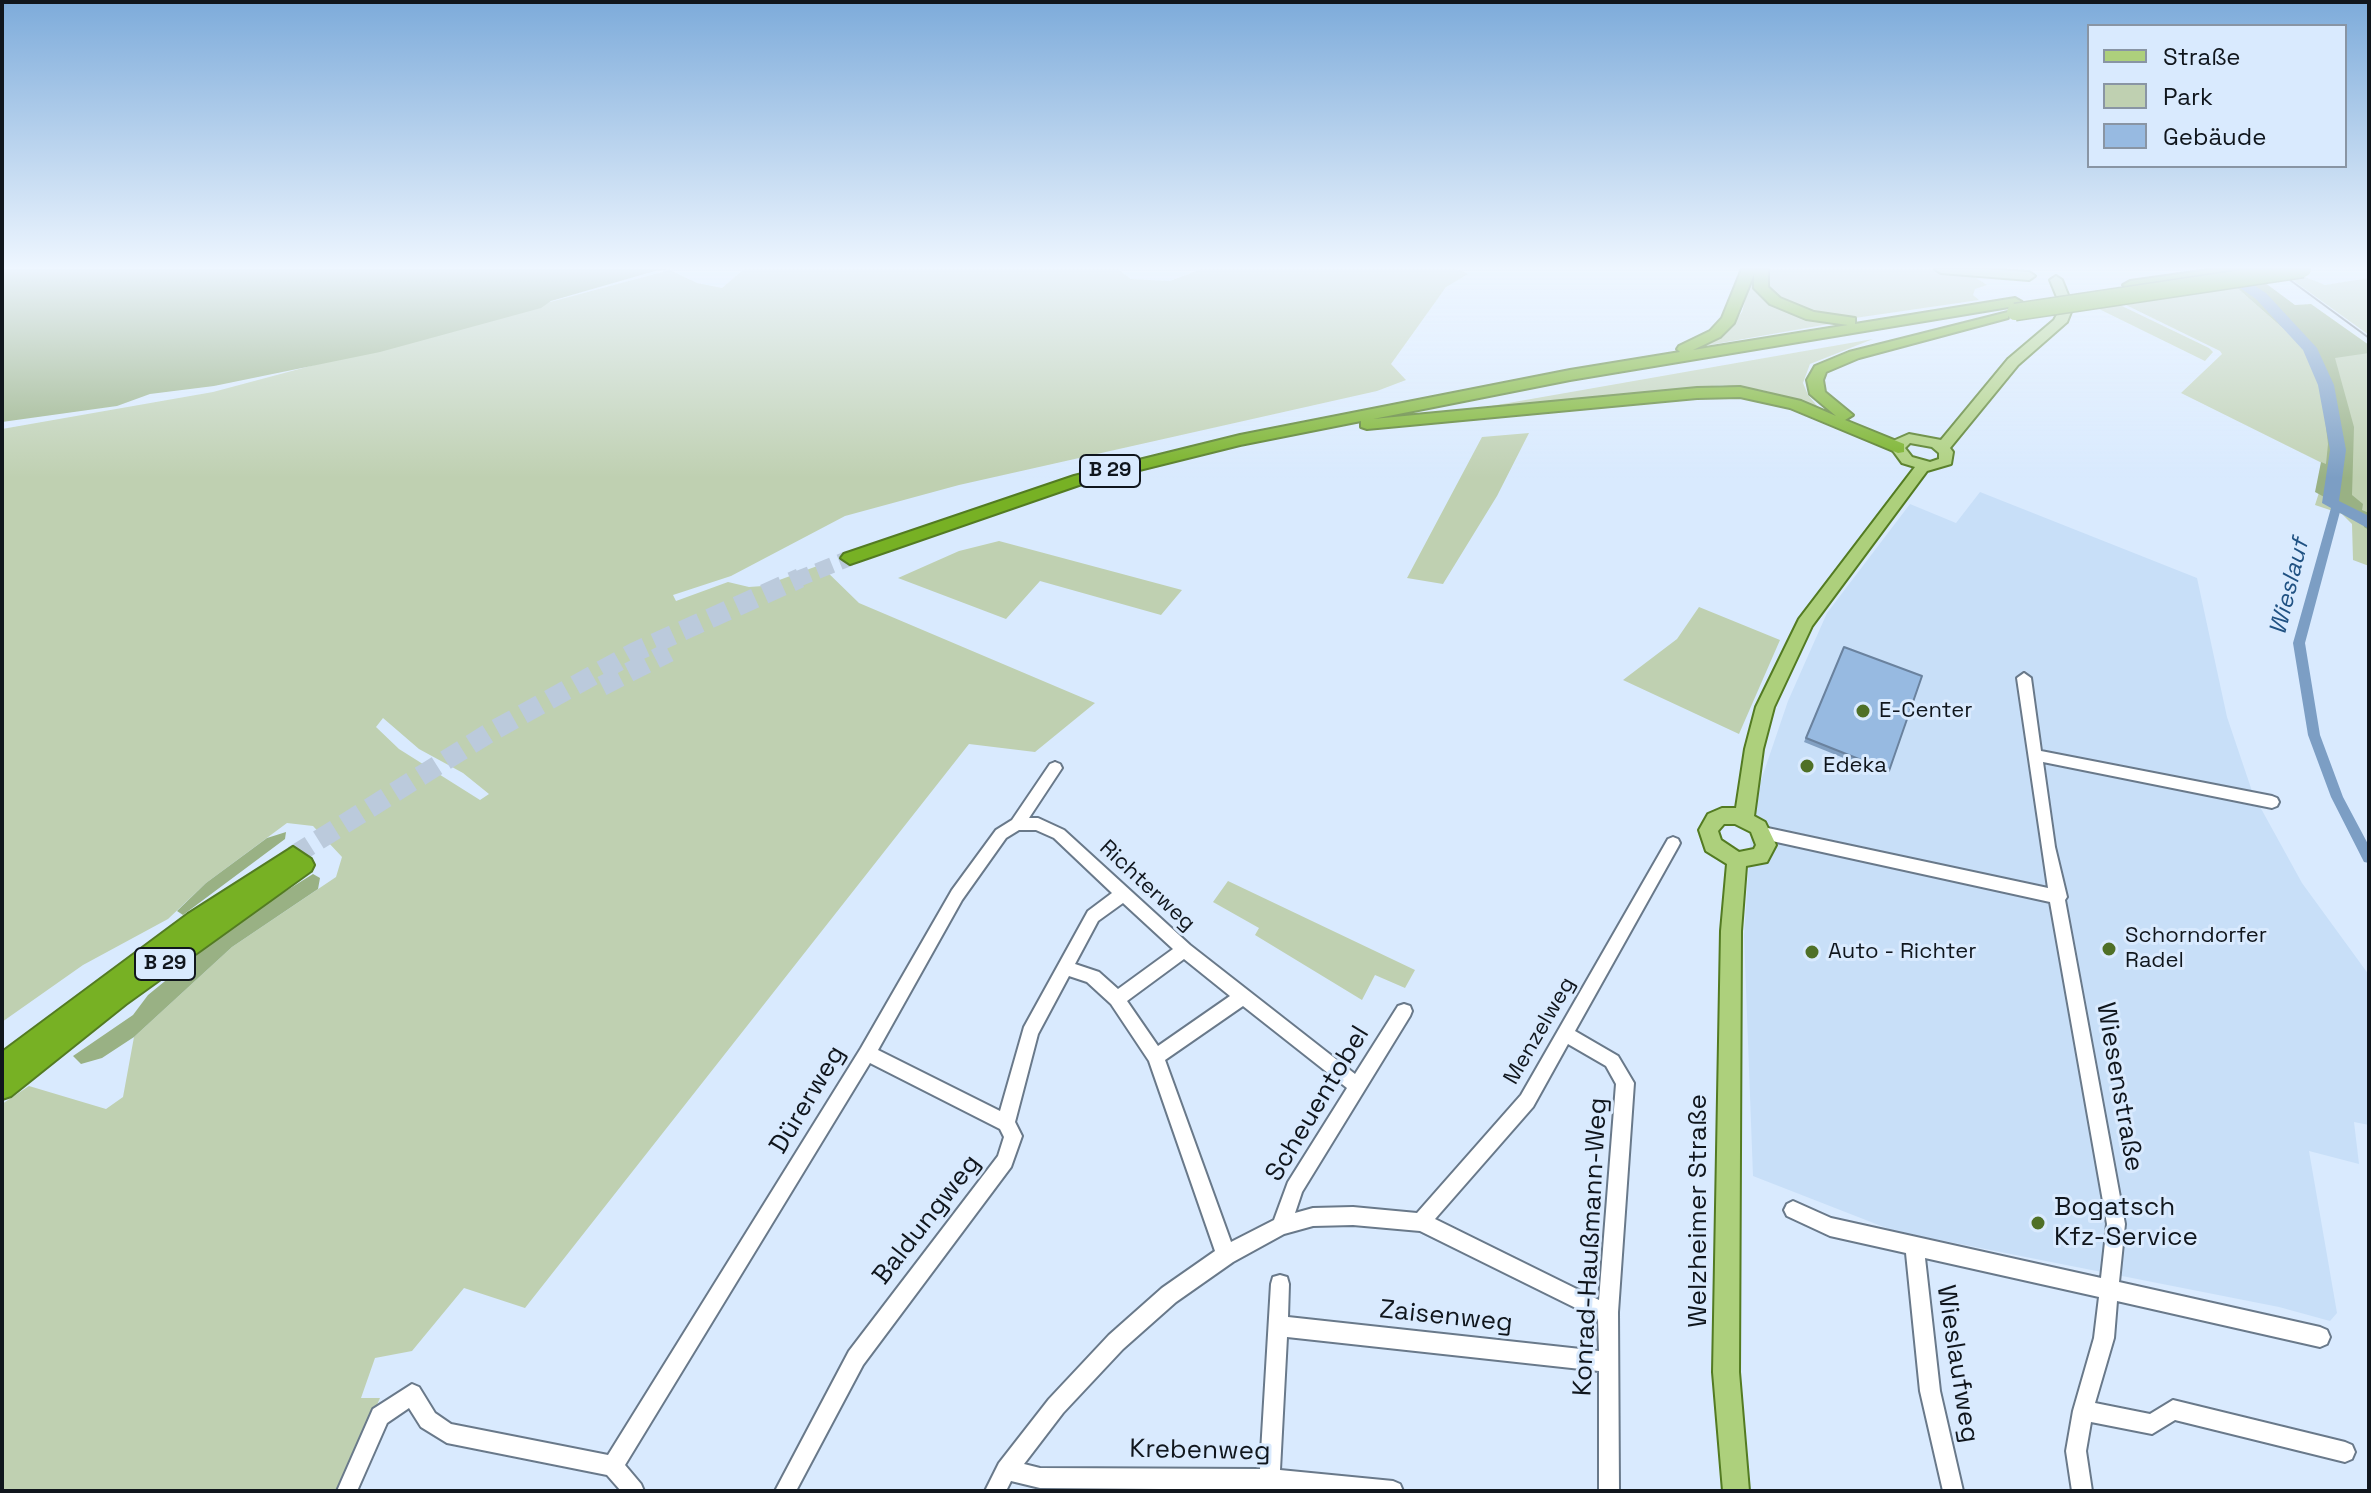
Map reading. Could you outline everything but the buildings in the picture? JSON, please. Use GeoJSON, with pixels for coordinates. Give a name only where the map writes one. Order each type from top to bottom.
{"type":"FeatureCollection","features":[{"type":"Feature","properties":{"kind":"highway"},"geometry":{"type":"LineString","coordinates":[[1626,366],[1674,353],[1705,339]]}},
{"type":"Feature","properties":{"kind":"highway","name":"B 29"},"geometry":{"type":"LineString","coordinates":[[1790,339],[1327,421],[1151,460],[997,505],[854,563],[1112,481],[1367,424],[1852,339]]}},
{"type":"Feature","properties":{"kind":"highway"},"geometry":{"type":"LineString","coordinates":[[1898,339],[1831,363],[1820,369],[1815,380],[1818,394],[1835,410],[1903,449]]}},
{"type":"Feature","properties":{"kind":"highway"},"geometry":{"type":"LineString","coordinates":[[1367,424],[1682,394],[1740,392],[1795,404],[1903,449]]}},
{"type":"Feature","properties":{"kind":"highway","name":"B 29"},"geometry":{"type":"LineString","coordinates":[[2,1088],[17,1061],[118,997],[298,860]]}},
{"type":"Feature","properties":{"kind":"main road"},"geometry":{"type":"LineString","coordinates":[[1942,448],[2013,362],[2040,339]]}},
{"type":"Feature","properties":{"kind":"main road"},"geometry":{"type":"LineString","coordinates":[[1903,449],[1962,421]]}},
{"type":"Feature","properties":{"kind":"main road"},"geometry":{"type":"LineString","coordinates":[[1903,449],[1923,466],[1938,466],[1946,461],[1942,448],[1922,438]]}},
{"type":"Feature","properties":{"kind":"main road"},"geometry":{"type":"LineString","coordinates":[[1894,504],[1908,466],[1903,449]]}},
{"type":"Feature","properties":{"kind":"main road"},"geometry":{"type":"LineString","coordinates":[[1738,817],[1765,707],[1805,623],[1923,466]]}},
{"type":"Feature","properties":{"kind":"main road"},"geometry":{"type":"LineString","coordinates":[[1738,817],[1764,839],[1753,859],[1732,858],[1713,845],[1708,830],[1715,819],[1738,817]]}},
{"type":"Feature","properties":{"kind":"main road","name":"Welzheimer Straße"},"geometry":{"type":"LineString","coordinates":[[1732,858],[1726,1372],[1736,1491]]}},
{"type":"Feature","properties":{"kind":"street","name":"Wiesenstraße"},"geometry":{"type":"LineString","coordinates":[[2024,678],[2116,1224],[2104,1338],[2083,1411],[2076,1451],[2082,1491]]}},
{"type":"Feature","properties":{"kind":"street"},"geometry":{"type":"LineString","coordinates":[[2035,755],[2272,802]]}},
{"type":"Feature","properties":{"kind":"street","name":"Dürerweg"},"geometry":{"type":"LineString","coordinates":[[613,1466],[867,1053],[957,895],[1001,834],[1017,824],[1055,768]]}},
{"type":"Feature","properties":{"kind":"street","name":"Richterweg"},"geometry":{"type":"LineString","coordinates":[[1017,824],[1038,824],[1059,834],[1184,950],[1357,1086]]}},
{"type":"Feature","properties":{"kind":"street"},"geometry":{"type":"LineString","coordinates":[[1764,839],[1814,846],[2059,897]]}},
{"type":"Feature","properties":{"kind":"street","name":"Menzelweg"},"geometry":{"type":"LineString","coordinates":[[1421,1222],[1527,1101],[1673,843]]}},
{"type":"Feature","properties":{"kind":"street","name":"Baldungweg"},"geometry":{"type":"LineString","coordinates":[[785,1491],[856,1358],[1005,1161],[1013,1136],[1006,1123],[1030,1032],[1093,916],[1123,894]]}},
{"type":"Feature","properties":{"kind":"street"},"geometry":{"type":"LineString","coordinates":[[1117,999],[1184,950]]}},
{"type":"Feature","properties":{"kind":"street"},"geometry":{"type":"LineString","coordinates":[[1064,967],[1093,977],[1117,999],[1156,1057],[1226,1255]]}},
{"type":"Feature","properties":{"kind":"street"},"geometry":{"type":"LineString","coordinates":[[1156,1057],[1242,997]]}},
{"type":"Feature","properties":{"kind":"street","name":"Scheuentobel"},"geometry":{"type":"LineString","coordinates":[[1281,1226],[1294,1188],[1404,1011]]}},
{"type":"Feature","properties":{"kind":"street","name":"Konrad-Haußmann-Weg"},"geometry":{"type":"LineString","coordinates":[[1567,1035],[1612,1061],[1625,1083],[1608,1312],[1609,1491]]}},
{"type":"Feature","properties":{"kind":"street"},"geometry":{"type":"LineString","coordinates":[[867,1053],[1006,1123]]}},
{"type":"Feature","properties":{"kind":"street","name":"Wieslaufweg"},"geometry":{"type":"LineString","coordinates":[[1793,1210],[1830,1227],[2111,1287]]}},
{"type":"Feature","properties":{"kind":"street"},"geometry":{"type":"LineString","coordinates":[[995,1491],[1006,1470],[1056,1406],[1116,1342],[1169,1295],[1226,1255],[1281,1226],[1313,1217],[1353,1216],[1421,1222],[1592,1307],[1608,1312]]}},
{"type":"Feature","properties":{"kind":"street","name":"Wieslaufweg"},"geometry":{"type":"LineString","coordinates":[[1914,1245],[1930,1391],[1953,1491]]}},
{"type":"Feature","properties":{"kind":"street"},"geometry":{"type":"LineString","coordinates":[[1269,1485],[1280,1284]]}},
{"type":"Feature","properties":{"kind":"street"},"geometry":{"type":"LineString","coordinates":[[2111,1287],[2320,1337]]}},
{"type":"Feature","properties":{"kind":"street","name":"Zaisenweg"},"geometry":{"type":"LineString","coordinates":[[1278,1326],[1608,1362]]}},
{"type":"Feature","properties":{"kind":"street"},"geometry":{"type":"LineString","coordinates":[[347,1491],[380,1416],[412,1394],[428,1420],[447,1433],[613,1466],[634,1491]]}},
{"type":"Feature","properties":{"kind":"street"},"geometry":{"type":"LineString","coordinates":[[2083,1411],[2152,1424],[2173,1410],[2345,1452]]}},
{"type":"Feature","properties":{"kind":"street","name":"Krebenweg"},"geometry":{"type":"LineString","coordinates":[[1006,1470],[1040,1478],[1393,1491]]}},
{"type":"Feature","properties":{"kind":"shaded area"},"geometry":{"type":"Polygon","coordinates":[[[1980,492],[2197,578],[2227,717],[2253,794],[2302,883],[2369,975],[2369,1125],[2354,1122],[2359,1164],[2309,1151],[2337,1313],[2330,1321],[2279,1307],[1894,1231],[1753,1176],[1744,935],[1753,804],[1788,701],[1827,613],[1910,504],[1956,523],[1980,492]]]}},
{"type":"Feature","properties":{"kind":"green space"},"geometry":{"type":"Polygon","coordinates":[[[2,339],[429,339],[380,352],[214,386],[150,394],[117,406],[2,422],[2,339]]]}},
{"type":"Feature","properties":{"kind":"green space"},"geometry":{"type":"Polygon","coordinates":[[[413,339],[1409,339],[1391,364],[1406,380],[1377,391],[959,485],[845,516],[731,576],[673,595],[676,601],[728,582],[749,587],[763,586],[820,565],[859,603],[1095,703],[1035,752],[969,744],[525,1308],[464,1288],[412,1351],[375,1358],[361,1398],[380,1398],[339,1491],[2,1491],[2,1104],[29,1086],[106,1109],[123,1097],[134,1037],[232,947],[336,877],[342,857],[313,826],[287,823],[206,883],[168,919],[83,965],[2,1022],[2,429],[213,392],[413,339]],[[383,718],[376,727],[399,749],[480,800],[489,794],[463,773],[419,749],[383,718]]]}},
{"type":"Feature","properties":{"kind":"green space"},"geometry":{"type":"Polygon","coordinates":[[[1712,339],[1746,339],[1698,347],[1712,339]]]}},
{"type":"Feature","properties":{"kind":"green space"},"geometry":{"type":"Polygon","coordinates":[[[1873,339],[1810,364],[1803,383],[1818,407],[1762,390],[1722,385],[1457,412],[1873,339]]]}},
{"type":"Feature","properties":{"kind":"green space"},"geometry":{"type":"Polygon","coordinates":[[[2160,339],[2190,339],[2209,348],[2213,352],[2205,361],[2160,339]]]}},
{"type":"Feature","properties":{"kind":"green space"},"geometry":{"type":"Polygon","coordinates":[[[2195,339],[2295,339],[2308,356],[2369,346],[2369,566],[2353,560],[2352,524],[2342,514],[2315,505],[2323,480],[2322,463],[2181,393],[2222,354],[2195,339]]]}},
{"type":"Feature","properties":{"kind":"green space"},"geometry":{"type":"Polygon","coordinates":[[[2295,339],[2360,339],[2369,345],[2369,353],[2335,358],[2354,427],[2352,495],[2363,504],[2362,510],[2369,513],[2369,530],[2364,527],[2363,518],[2315,492],[2321,462],[2326,464],[2328,444],[2322,393],[2309,357],[2295,339]]]}},
{"type":"Feature","properties":{"kind":"green space"},"geometry":{"type":"Polygon","coordinates":[[[1529,433],[1497,496],[1443,584],[1407,578],[1482,437],[1529,433]]]}},
{"type":"Feature","properties":{"kind":"green space"},"geometry":{"type":"Polygon","coordinates":[[[999,541],[1182,590],[1161,615],[1040,581],[1006,619],[898,578],[959,551],[999,541]]]}},
{"type":"Feature","properties":{"kind":"green space"},"geometry":{"type":"Polygon","coordinates":[[[1699,607],[1780,640],[1739,734],[1623,680],[1677,639],[1699,607]]]}},
{"type":"Feature","properties":{"kind":"green space"},"geometry":{"type":"Polygon","coordinates":[[[286,832],[285,839],[183,915],[177,911],[206,883],[267,838],[286,832]]]}},
{"type":"Feature","properties":{"kind":"green space"},"geometry":{"type":"Polygon","coordinates":[[[313,874],[320,878],[318,889],[232,947],[134,1037],[102,1058],[81,1064],[73,1056],[133,1015],[148,995],[241,919],[313,874]]]}},
{"type":"Feature","properties":{"kind":"green space"},"geometry":{"type":"Polygon","coordinates":[[[1228,881],[1415,970],[1405,988],[1375,975],[1362,1000],[1255,935],[1259,928],[1213,902],[1228,881]]]}},
{"type":"Feature","properties":{"kind":"waterway","name":"Wieslauf"},"geometry":{"type":"LineString","coordinates":[[2301,339],[2310,348],[2326,385],[2338,450],[2330,503],[2369,523]]}},
{"type":"Feature","properties":{"kind":"waterway","name":"Wieslauf"},"geometry":{"type":"LineString","coordinates":[[2336,508],[2299,643],[2314,735],[2337,797],[2369,858]]}},
{"type":"Feature","properties":{"kind":"tunnel"},"geometry":{"type":"LineString","coordinates":[[800,578],[850,558]]}},
{"type":"Feature","properties":{"kind":"tunnel"},"geometry":{"type":"LineString","coordinates":[[293,856],[489,733],[635,652],[800,578]]}},
{"type":"Feature","properties":{"kind":"tunnel"},"geometry":{"type":"LineString","coordinates":[[795,580],[800,578]]}},
{"type":"Feature","properties":{"kind":"tunnel"},"geometry":{"type":"LineString","coordinates":[[602,686],[669,652]]}},
{"type":"Feature","properties":{"kind":"place","name":"E-Center"},"geometry":{"type":"Point","coordinates":[1863,711]}},
{"type":"Feature","properties":{"kind":"place","name":"Edeka"},"geometry":{"type":"Point","coordinates":[1807,766]}},
{"type":"Feature","properties":{"kind":"place","name":"Schorndorfer Radel"},"geometry":{"type":"Point","coordinates":[2109,949]}},
{"type":"Feature","properties":{"kind":"place","name":"Auto - Richter"},"geometry":{"type":"Point","coordinates":[1812,952]}},
{"type":"Feature","properties":{"kind":"place","name":"Bogatsch Kfz-Service"},"geometry":{"type":"Point","coordinates":[2038,1223]}}]}
